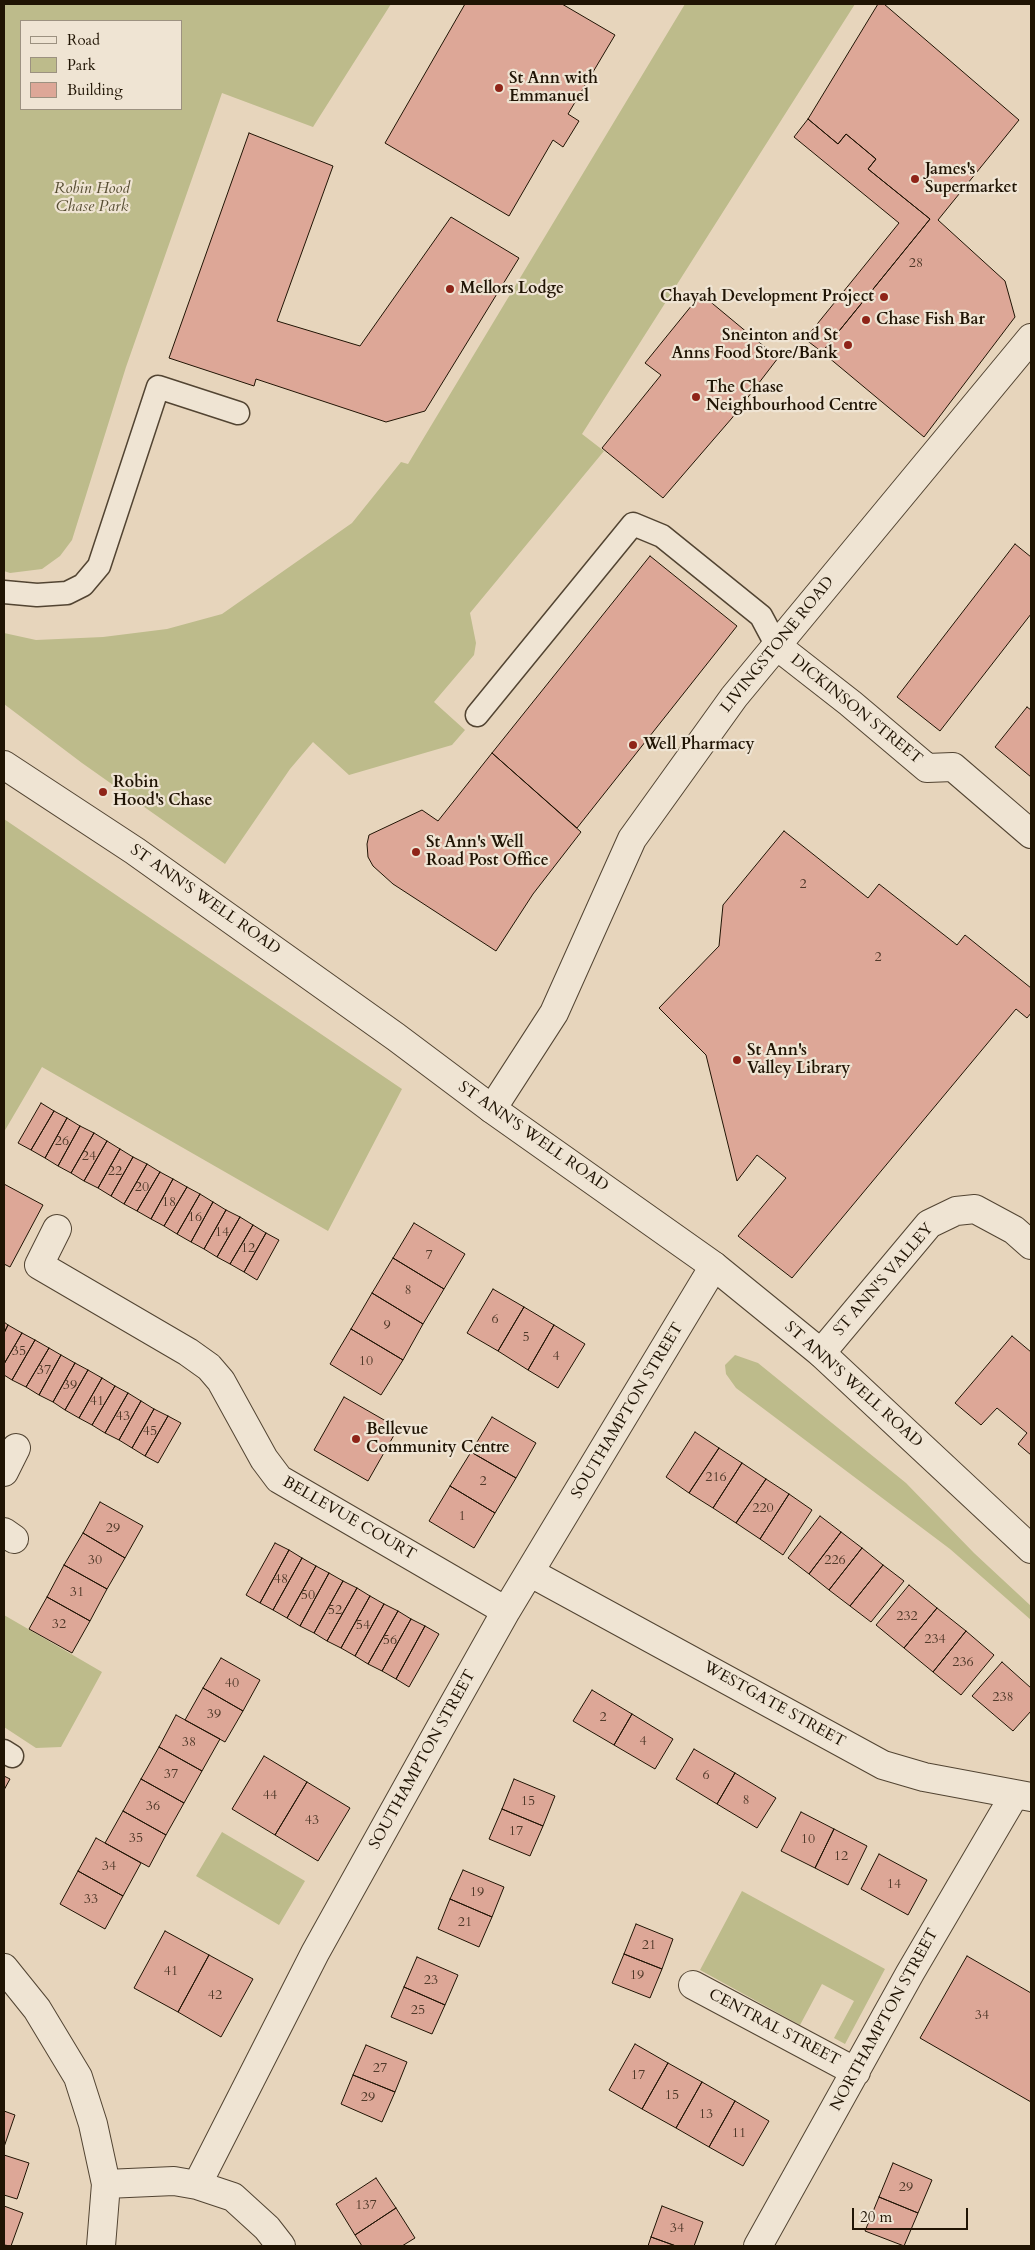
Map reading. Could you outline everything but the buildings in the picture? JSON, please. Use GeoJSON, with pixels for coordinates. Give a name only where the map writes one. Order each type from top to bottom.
{"type":"FeatureCollection","features":[{"type":"Feature","properties":{"kind":"street","name":"LIVINGSTONE ROAD"},"geometry":{"type":"LineString","coordinates":[[492,1109],[554,1013],[632,839],[734,697],[1031,338]]}},
{"type":"Feature","properties":{"kind":"street","name":"DICKINSON STREET"},"geometry":{"type":"LineString","coordinates":[[777,646],[850,703],[927,768],[953,766],[1031,834]]}},
{"type":"Feature","properties":{"kind":"street","name":"ST ANN'S WELL ROAD"},"geometry":{"type":"LineString","coordinates":[[4,764],[136,851],[285,957],[492,1109],[714,1266],[821,1353],[1031,1549]]}},
{"type":"Feature","properties":{"kind":"street","name":"ST ANN'S VALLEY"},"geometry":{"type":"LineString","coordinates":[[821,1353],[929,1224],[956,1211],[975,1209],[1014,1230],[1031,1245]]}},
{"type":"Feature","properties":{"kind":"street","name":"BELLEVUE COURT"},"geometry":{"type":"LineString","coordinates":[[57,1229],[39,1265],[188,1352],[209,1367],[221,1381],[264,1458],[279,1479],[506,1611]]}},
{"type":"Feature","properties":{"kind":"street","name":"SOUTHAMPTON STREET"},"geometry":{"type":"LineString","coordinates":[[197,2185],[315,1953],[506,1611],[714,1266]]}},
{"type":"Feature","properties":{"kind":"street"},"geometry":{"type":"LineString","coordinates":[[4,1472],[16,1448]]}},
{"type":"Feature","properties":{"kind":"street","name":"WESTGATE STREET"},"geometry":{"type":"LineString","coordinates":[[531,1572],[883,1765],[924,1777],[1023,1796]]}},
{"type":"Feature","properties":{"kind":"street","name":"NORTHAMPTON STREET"},"geometry":{"type":"LineString","coordinates":[[758,2246],[910,1973],[1023,1796]]}},
{"type":"Feature","properties":{"kind":"street"},"geometry":{"type":"LineString","coordinates":[[4,1968],[37,2009],[78,2077],[93,2124],[106,2184],[101,2246]]}},
{"type":"Feature","properties":{"kind":"street","name":"CENTRAL STREET"},"geometry":{"type":"LineString","coordinates":[[693,1984],[856,2072]]}},
{"type":"Feature","properties":{"kind":"street"},"geometry":{"type":"LineString","coordinates":[[106,2184],[174,2181],[197,2185],[233,2198],[267,2228],[281,2246]]}},
{"type":"Feature","properties":{"kind":"lane"},"geometry":{"type":"LineString","coordinates":[[4,592],[37,595],[67,593],[83,585],[99,566],[158,387],[238,412]]}},
{"type":"Feature","properties":{"kind":"lane"},"geometry":{"type":"LineString","coordinates":[[477,715],[633,524],[662,536],[761,616],[777,646]]}},
{"type":"Feature","properties":{"kind":"green space","name":"Robin Hood Chase Park"},"geometry":{"type":"Polygon","coordinates":[[[4,4],[391,4],[313,127],[222,93],[126,367],[72,540],[60,556],[42,569],[10,573],[4,571],[4,4]]]}},
{"type":"Feature","properties":{"kind":"green space"},"geometry":{"type":"Polygon","coordinates":[[[685,4],[855,4],[582,434],[604,451],[470,613],[476,643],[474,655],[434,702],[465,730],[452,745],[349,775],[313,742],[290,769],[225,864],[82,763],[4,704],[4,633],[36,640],[103,637],[167,629],[222,614],[352,523],[401,462],[408,464],[685,4]]]}},
{"type":"Feature","properties":{"kind":"green space"},"geometry":{"type":"Polygon","coordinates":[[[4,819],[402,1089],[328,1231],[42,1067],[4,1132],[4,819]]]}},
{"type":"Feature","properties":{"kind":"green space"},"geometry":{"type":"Polygon","coordinates":[[[735,1355],[758,1363],[906,1483],[974,1553],[1031,1606],[1031,1620],[950,1549],[736,1388],[726,1374],[725,1365],[735,1355]]]}},
{"type":"Feature","properties":{"kind":"green space"},"geometry":{"type":"Polygon","coordinates":[[[4,1615],[102,1672],[61,1747],[36,1748],[4,1727],[4,1615]]]}},
{"type":"Feature","properties":{"kind":"green space"},"geometry":{"type":"Polygon","coordinates":[[[222,1832],[305,1881],[279,1925],[196,1876],[222,1832]]]}},
{"type":"Feature","properties":{"kind":"green space"},"geometry":{"type":"Polygon","coordinates":[[[742,1891],[885,1969],[845,2044],[834,2038],[854,2001],[822,1984],[800,2025],[700,1970],[742,1891]]]}},
{"type":"Feature","properties":{"kind":"place","name":"St Ann with Emmanuel"},"geometry":{"type":"Point","coordinates":[499,88]}},
{"type":"Feature","properties":{"kind":"place","name":"James's Supermarket"},"geometry":{"type":"Point","coordinates":[915,179]}},
{"type":"Feature","properties":{"kind":"place","name":"Mellors Lodge"},"geometry":{"type":"Point","coordinates":[450,289]}},
{"type":"Feature","properties":{"kind":"place","name":"Chayah Development Project"},"geometry":{"type":"Point","coordinates":[884,297]}},
{"type":"Feature","properties":{"kind":"place","name":"Chase Fish Bar"},"geometry":{"type":"Point","coordinates":[866,320]}},
{"type":"Feature","properties":{"kind":"place","name":"Sneinton and St Anns Food Store/Bank"},"geometry":{"type":"Point","coordinates":[848,345]}},
{"type":"Feature","properties":{"kind":"place","name":"The Chase Neighbourhood Centre"},"geometry":{"type":"Point","coordinates":[696,397]}},
{"type":"Feature","properties":{"kind":"place","name":"Well Pharmacy"},"geometry":{"type":"Point","coordinates":[633,745]}},
{"type":"Feature","properties":{"kind":"place","name":"Robin Hood's Chase"},"geometry":{"type":"Point","coordinates":[103,792]}},
{"type":"Feature","properties":{"kind":"place","name":"St Ann's Well Road Post Office"},"geometry":{"type":"Point","coordinates":[416,852]}},
{"type":"Feature","properties":{"kind":"place","name":"St Ann's Valley Library"},"geometry":{"type":"Point","coordinates":[737,1060]}},
{"type":"Feature","properties":{"kind":"place","name":"Bellevue Community Centre"},"geometry":{"type":"Point","coordinates":[356,1439]}}]}
